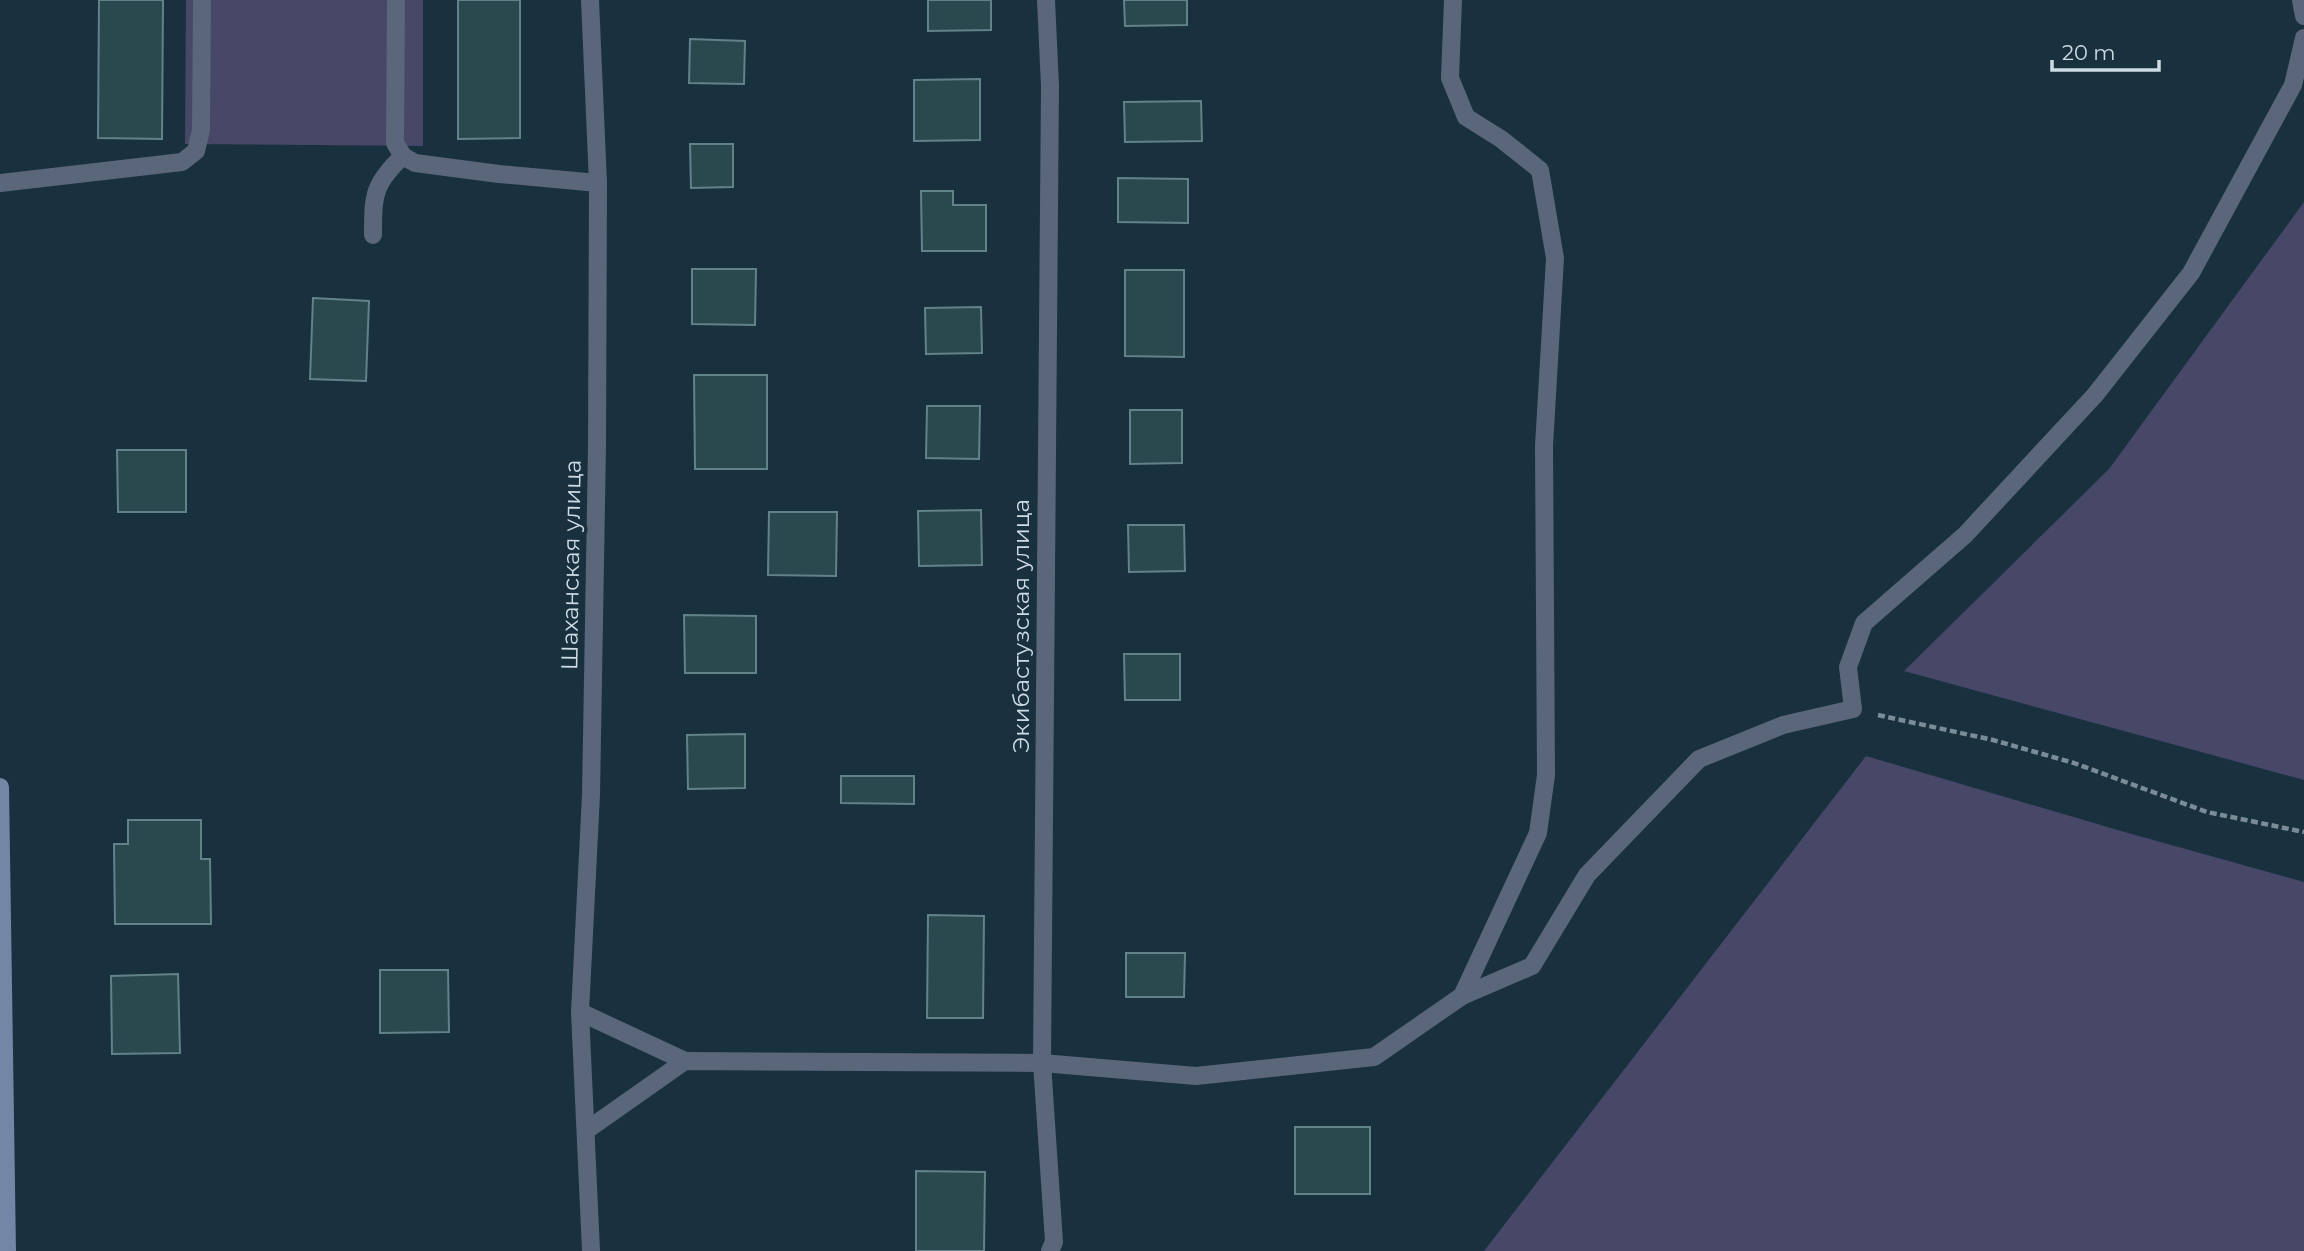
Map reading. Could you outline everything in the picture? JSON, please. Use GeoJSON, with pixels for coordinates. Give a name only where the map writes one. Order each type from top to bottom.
{"type":"FeatureCollection","features":[{"type":"Feature","properties":{"kind":"street"},"geometry":{"type":"LineString","coordinates":[[0,183],[182,162],[197,151],[201,130],[202,0]]}},
{"type":"Feature","properties":{"kind":"street"},"geometry":{"type":"LineString","coordinates":[[396,0],[395,143],[403,156],[415,163],[427,165],[598,183]]}},
{"type":"Feature","properties":{"kind":"street","name":"Шаханская улица"},"geometry":{"type":"LineString","coordinates":[[590,0],[598,183],[597,447],[591,795],[580,1012],[591,1251]]}},
{"type":"Feature","properties":{"kind":"street","name":"Экибастузская улица"},"geometry":{"type":"LineString","coordinates":[[1046,0],[1050,86],[1042,1063],[1054,1242],[1050,1251]]}},
{"type":"Feature","properties":{"kind":"street"},"geometry":{"type":"LineString","coordinates":[[1453,0],[1450,78],[1466,117],[1501,139],[1540,170],[1555,258],[1544,446],[1546,775],[1538,833],[1462,996]]}},
{"type":"Feature","properties":{"kind":"street"},"geometry":{"type":"LineString","coordinates":[[2301,0],[2304,16]]}},
{"type":"Feature","properties":{"kind":"street"},"geometry":{"type":"LineString","coordinates":[[580,1012],[685,1061],[1042,1063],[1196,1076],[1374,1057],[1462,996],[1532,966],[1587,875],[1699,760],[1783,725],[1853,709],[1848,667],[1864,622],[1965,535],[2095,395],[2191,272],[2293,85],[2304,38]]}},
{"type":"Feature","properties":{"kind":"street"},"geometry":{"type":"LineString","coordinates":[[373,235],[373,204],[377,190],[384,173],[403,156]]}},
{"type":"Feature","properties":{"kind":"street"},"geometry":{"type":"LineString","coordinates":[[0,787],[4,1199],[7,1251]]}},
{"type":"Feature","properties":{"kind":"street"},"geometry":{"type":"LineString","coordinates":[[587,1130],[685,1061]]}},
{"type":"Feature","properties":{"kind":"path"},"geometry":{"type":"LineString","coordinates":[[1853,709],[1993,740],[2074,763],[2207,812],[2304,832]]}},
{"type":"Feature","properties":{"kind":"shaded area"},"geometry":{"type":"Polygon","coordinates":[[[186,0],[423,0],[423,146],[185,144],[186,0]]]}},
{"type":"Feature","properties":{"kind":"shaded area"},"geometry":{"type":"Polygon","coordinates":[[[2304,202],[2304,780],[1904,671],[2109,469],[2304,202]]]}},
{"type":"Feature","properties":{"kind":"shaded area"},"geometry":{"type":"Polygon","coordinates":[[[1866,756],[2304,882],[2304,1251],[1484,1251],[1866,756]]]}},
{"type":"Feature","properties":{"kind":"building"},"geometry":{"type":"Polygon","coordinates":[[[99,0],[163,0],[162,139],[98,138],[99,0]]]}},
{"type":"Feature","properties":{"kind":"building"},"geometry":{"type":"Polygon","coordinates":[[[458,0],[520,0],[520,138],[458,139],[458,0]]]}},
{"type":"Feature","properties":{"kind":"building"},"geometry":{"type":"Polygon","coordinates":[[[928,0],[991,0],[991,30],[928,31],[928,0]]]}},
{"type":"Feature","properties":{"kind":"building"},"geometry":{"type":"Polygon","coordinates":[[[1124,0],[1187,0],[1187,25],[1125,26],[1124,0]]]}},
{"type":"Feature","properties":{"kind":"building"},"geometry":{"type":"Polygon","coordinates":[[[690,39],[745,41],[744,84],[689,83],[690,39]]]}},
{"type":"Feature","properties":{"kind":"building"},"geometry":{"type":"Polygon","coordinates":[[[980,79],[980,140],[914,141],[914,80],[980,79]]]}},
{"type":"Feature","properties":{"kind":"building"},"geometry":{"type":"Polygon","coordinates":[[[1201,101],[1202,141],[1125,142],[1124,102],[1201,101]]]}},
{"type":"Feature","properties":{"kind":"building"},"geometry":{"type":"Polygon","coordinates":[[[690,144],[733,144],[733,187],[691,188],[690,144]]]}},
{"type":"Feature","properties":{"kind":"building"},"geometry":{"type":"Polygon","coordinates":[[[1118,178],[1188,179],[1188,223],[1118,222],[1118,178]]]}},
{"type":"Feature","properties":{"kind":"building"},"geometry":{"type":"Polygon","coordinates":[[[921,191],[953,191],[953,205],[986,205],[986,251],[922,251],[921,191]]]}},
{"type":"Feature","properties":{"kind":"building"},"geometry":{"type":"Polygon","coordinates":[[[692,269],[756,269],[755,325],[692,324],[692,269]]]}},
{"type":"Feature","properties":{"kind":"building"},"geometry":{"type":"Polygon","coordinates":[[[1125,270],[1184,270],[1184,357],[1125,356],[1125,270]]]}},
{"type":"Feature","properties":{"kind":"building"},"geometry":{"type":"Polygon","coordinates":[[[313,298],[369,301],[366,381],[310,379],[313,298]]]}},
{"type":"Feature","properties":{"kind":"building"},"geometry":{"type":"Polygon","coordinates":[[[981,307],[982,353],[926,354],[925,308],[981,307]]]}},
{"type":"Feature","properties":{"kind":"building"},"geometry":{"type":"Polygon","coordinates":[[[694,375],[767,375],[767,469],[695,469],[694,375]]]}},
{"type":"Feature","properties":{"kind":"building"},"geometry":{"type":"Polygon","coordinates":[[[927,406],[980,406],[979,459],[926,458],[927,406]]]}},
{"type":"Feature","properties":{"kind":"building"},"geometry":{"type":"Polygon","coordinates":[[[1130,410],[1182,410],[1182,463],[1130,464],[1130,410]]]}},
{"type":"Feature","properties":{"kind":"building"},"geometry":{"type":"Polygon","coordinates":[[[117,450],[186,450],[186,512],[118,512],[117,450]]]}},
{"type":"Feature","properties":{"kind":"building"},"geometry":{"type":"Polygon","coordinates":[[[981,510],[982,565],[919,566],[918,511],[981,510]]]}},
{"type":"Feature","properties":{"kind":"building"},"geometry":{"type":"Polygon","coordinates":[[[769,512],[837,512],[836,576],[768,575],[769,512]]]}},
{"type":"Feature","properties":{"kind":"building"},"geometry":{"type":"Polygon","coordinates":[[[1128,525],[1184,525],[1185,571],[1129,572],[1128,525]]]}},
{"type":"Feature","properties":{"kind":"building"},"geometry":{"type":"Polygon","coordinates":[[[684,615],[756,616],[756,673],[685,673],[684,615]]]}},
{"type":"Feature","properties":{"kind":"building"},"geometry":{"type":"Polygon","coordinates":[[[1124,654],[1180,654],[1180,700],[1125,700],[1124,654]]]}},
{"type":"Feature","properties":{"kind":"building"},"geometry":{"type":"Polygon","coordinates":[[[745,734],[745,788],[688,789],[687,735],[745,734]]]}},
{"type":"Feature","properties":{"kind":"building"},"geometry":{"type":"Polygon","coordinates":[[[841,776],[914,776],[914,804],[841,803],[841,776]]]}},
{"type":"Feature","properties":{"kind":"building"},"geometry":{"type":"Polygon","coordinates":[[[128,820],[201,820],[201,859],[210,859],[211,924],[115,924],[114,844],[128,844],[128,820]]]}},
{"type":"Feature","properties":{"kind":"building"},"geometry":{"type":"Polygon","coordinates":[[[928,915],[984,916],[983,1018],[927,1018],[928,915]]]}},
{"type":"Feature","properties":{"kind":"building"},"geometry":{"type":"Polygon","coordinates":[[[1126,953],[1185,953],[1184,997],[1126,997],[1126,953]]]}},
{"type":"Feature","properties":{"kind":"building"},"geometry":{"type":"Polygon","coordinates":[[[380,970],[448,970],[449,1032],[380,1033],[380,970]]]}},
{"type":"Feature","properties":{"kind":"building"},"geometry":{"type":"Polygon","coordinates":[[[178,974],[180,1053],[112,1054],[111,976],[178,974]]]}},
{"type":"Feature","properties":{"kind":"building"},"geometry":{"type":"Polygon","coordinates":[[[1295,1127],[1370,1127],[1370,1194],[1295,1194],[1295,1127]]]}},
{"type":"Feature","properties":{"kind":"building"},"geometry":{"type":"Polygon","coordinates":[[[916,1171],[985,1172],[984,1251],[916,1251],[916,1171]]]}}]}
